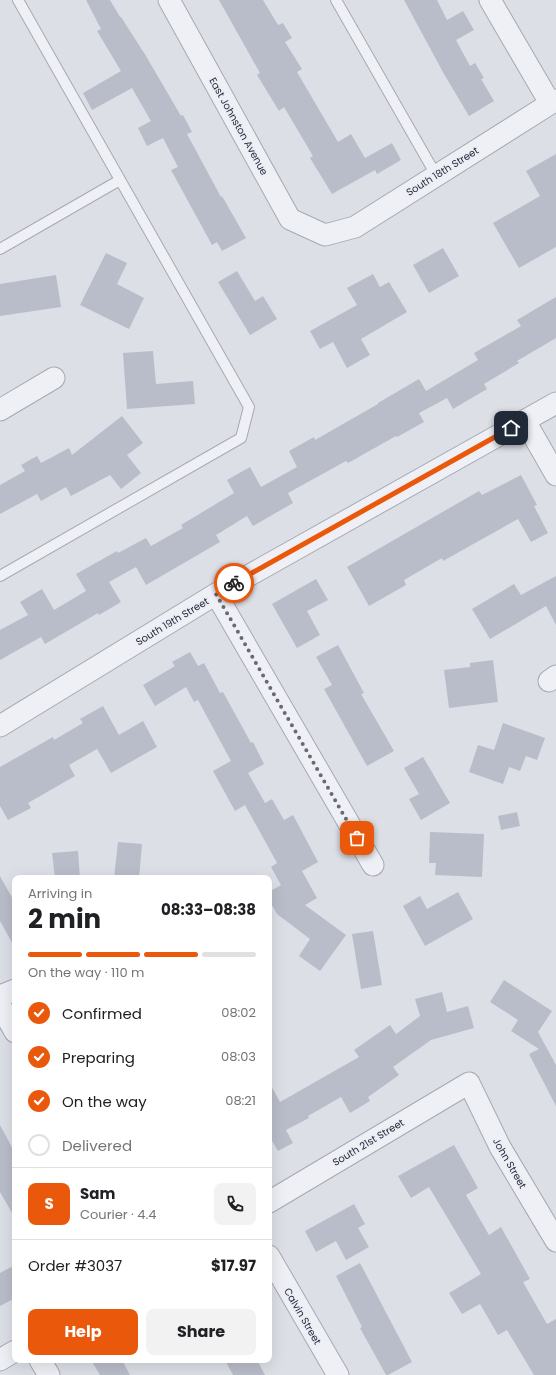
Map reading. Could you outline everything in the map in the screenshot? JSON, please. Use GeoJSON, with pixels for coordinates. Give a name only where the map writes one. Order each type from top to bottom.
{"type":"FeatureCollection","features":[{"type":"Feature","properties":{"kind":"street","name":"East Johnston Avenue"},"geometry":{"type":"LineString","coordinates":[[169,0],[290,219],[325,235]]}},
{"type":"Feature","properties":{"kind":"street"},"geometry":{"type":"LineString","coordinates":[[490,0],[553,101]]}},
{"type":"Feature","properties":{"kind":"street","name":"South 18th Street"},"geometry":{"type":"LineString","coordinates":[[325,235],[355,227],[553,101]]}},
{"type":"Feature","properties":{"kind":"street"},"geometry":{"type":"LineString","coordinates":[[0,410],[54,378]]}},
{"type":"Feature","properties":{"kind":"street","name":"South 19th Street"},"geometry":{"type":"LineString","coordinates":[[0,726],[216,594],[556,403]]}},
{"type":"Feature","properties":{"kind":"street"},"geometry":{"type":"LineString","coordinates":[[525,421],[556,475]]}},
{"type":"Feature","properties":{"kind":"street"},"geometry":{"type":"LineString","coordinates":[[216,594],[373,865]]}},
{"type":"Feature","properties":{"kind":"street"},"geometry":{"type":"LineString","coordinates":[[0,996],[12,991]]}},
{"type":"Feature","properties":{"kind":"street"},"geometry":{"type":"LineString","coordinates":[[0,1005],[12,1027]]}},
{"type":"Feature","properties":{"kind":"street","name":"South 21st Street"},"geometry":{"type":"LineString","coordinates":[[272,1200],[468,1083]]}},
{"type":"Feature","properties":{"kind":"street","name":"John Street"},"geometry":{"type":"LineString","coordinates":[[468,1083],[500,1147],[556,1242]]}},
{"type":"Feature","properties":{"kind":"street","name":"Calvin Street"},"geometry":{"type":"LineString","coordinates":[[272,1261],[338,1375]]}},
{"type":"Feature","properties":{"kind":"street"},"geometry":{"type":"LineString","coordinates":[[0,1360],[12,1353]]}},
{"type":"Feature","properties":{"kind":"street"},"geometry":{"type":"LineString","coordinates":[[42,1363],[49,1375]]}},
{"type":"Feature","properties":{"kind":"lane"},"geometry":{"type":"LineString","coordinates":[[0,576],[241,438],[248,407],[18,0]]}},
{"type":"Feature","properties":{"kind":"lane"},"geometry":{"type":"LineString","coordinates":[[336,0],[436,175]]}},
{"type":"Feature","properties":{"kind":"lane"},"geometry":{"type":"LineString","coordinates":[[0,249],[120,180]]}},
{"type":"Feature","properties":{"kind":"building"},"geometry":{"type":"Polygon","coordinates":[[[86,0],[110,0],[146,56],[181,116],[183,115],[192,132],[187,134],[221,197],[222,196],[246,238],[222,251],[217,242],[212,245],[171,170],[178,167],[163,138],[147,146],[138,128],[151,121],[132,88],[92,110],[83,93],[121,71],[97,31],[101,29],[86,0]]]}},
{"type":"Feature","properties":{"kind":"building"},"geometry":{"type":"Polygon","coordinates":[[[219,0],[263,0],[278,25],[283,23],[292,38],[285,42],[302,69],[297,72],[338,142],[351,134],[365,158],[392,143],[401,160],[377,174],[375,170],[332,194],[310,158],[313,156],[284,107],[279,111],[257,75],[260,73],[219,0]]]}},
{"type":"Feature","properties":{"kind":"building"},"geometry":{"type":"Polygon","coordinates":[[[404,0],[437,0],[447,20],[463,11],[474,30],[456,40],[470,66],[475,63],[484,78],[481,79],[494,101],[469,116],[444,74],[404,0]]]}},
{"type":"Feature","properties":{"kind":"building"},"geometry":{"type":"Polygon","coordinates":[[[556,154],[556,247],[519,268],[493,223],[540,196],[526,171],[556,154]]]}},
{"type":"Feature","properties":{"kind":"building"},"geometry":{"type":"Polygon","coordinates":[[[443,248],[459,276],[429,293],[413,265],[443,248]]]}},
{"type":"Feature","properties":{"kind":"building"},"geometry":{"type":"Polygon","coordinates":[[[106,253],[127,263],[117,284],[144,298],[129,329],[80,305],[106,253]]]}},
{"type":"Feature","properties":{"kind":"building"},"geometry":{"type":"Polygon","coordinates":[[[237,271],[255,301],[263,296],[277,319],[250,335],[218,282],[237,271]]]}},
{"type":"Feature","properties":{"kind":"building"},"geometry":{"type":"Polygon","coordinates":[[[373,274],[380,287],[389,282],[407,312],[361,339],[370,355],[347,368],[333,342],[320,349],[310,331],[357,305],[347,288],[373,274]]]}},
{"type":"Feature","properties":{"kind":"building"},"geometry":{"type":"Polygon","coordinates":[[[56,275],[61,307],[0,316],[0,284],[56,275]]]}},
{"type":"Feature","properties":{"kind":"building"},"geometry":{"type":"Polygon","coordinates":[[[556,297],[556,338],[517,361],[519,363],[484,384],[487,389],[453,409],[447,398],[419,413],[424,422],[348,463],[346,461],[288,493],[293,503],[253,526],[247,516],[216,535],[220,542],[146,585],[136,567],[109,582],[121,602],[99,615],[98,613],[45,644],[41,637],[0,660],[0,630],[28,615],[20,602],[42,589],[54,610],[86,591],[76,574],[117,551],[118,553],[146,538],[151,546],[183,528],[181,525],[234,493],[227,480],[250,467],[261,487],[297,467],[289,451],[314,437],[315,440],[419,379],[426,391],[478,360],[474,353],[521,326],[517,320],[556,297]]]}},
{"type":"Feature","properties":{"kind":"building"},"geometry":{"type":"Polygon","coordinates":[[[153,351],[156,384],[193,381],[195,404],[127,409],[123,353],[153,351]]]}},
{"type":"Feature","properties":{"kind":"building"},"geometry":{"type":"Polygon","coordinates":[[[122,416],[143,443],[127,455],[141,473],[121,489],[110,475],[71,496],[66,487],[41,501],[37,494],[0,514],[0,485],[25,471],[21,465],[37,456],[41,463],[69,448],[72,455],[122,416]]]}},
{"type":"Feature","properties":{"kind":"building"},"geometry":{"type":"Polygon","coordinates":[[[521,475],[537,505],[534,506],[548,533],[531,542],[518,519],[443,561],[442,558],[404,580],[406,585],[369,606],[347,567],[479,491],[482,495],[521,475]]]}},
{"type":"Feature","properties":{"kind":"building"},"geometry":{"type":"Polygon","coordinates":[[[556,576],[556,625],[546,606],[490,639],[472,609],[514,584],[521,595],[556,576]]]}},
{"type":"Feature","properties":{"kind":"building"},"geometry":{"type":"Polygon","coordinates":[[[316,579],[328,600],[307,611],[320,635],[297,648],[272,604],[316,579]]]}},
{"type":"Feature","properties":{"kind":"building"},"geometry":{"type":"Polygon","coordinates":[[[338,645],[364,693],[361,694],[394,751],[367,766],[324,689],[332,685],[316,657],[338,645]]]}},
{"type":"Feature","properties":{"kind":"building"},"geometry":{"type":"Polygon","coordinates":[[[190,652],[198,666],[204,663],[220,693],[223,692],[251,743],[253,742],[264,764],[248,773],[265,803],[272,799],[284,820],[293,815],[318,862],[302,871],[317,898],[305,905],[346,935],[320,971],[299,956],[310,939],[277,914],[272,905],[272,890],[281,885],[271,867],[277,863],[245,805],[235,811],[213,771],[231,761],[198,700],[194,702],[186,687],[155,706],[143,685],[175,666],[172,662],[190,652]]]}},
{"type":"Feature","properties":{"kind":"building"},"geometry":{"type":"Polygon","coordinates":[[[493,660],[498,702],[449,708],[444,670],[470,667],[470,663],[493,660]]]}},
{"type":"Feature","properties":{"kind":"building"},"geometry":{"type":"Polygon","coordinates":[[[103,706],[119,735],[143,721],[157,747],[111,773],[97,749],[69,765],[75,776],[28,803],[31,808],[8,820],[0,806],[0,767],[53,737],[54,740],[83,723],[80,719],[103,706]]]}},
{"type":"Feature","properties":{"kind":"building"},"geometry":{"type":"Polygon","coordinates":[[[503,723],[545,738],[537,760],[526,756],[520,771],[509,767],[503,784],[469,772],[478,745],[494,750],[503,723]]]}},
{"type":"Feature","properties":{"kind":"building"},"geometry":{"type":"Polygon","coordinates":[[[423,757],[450,803],[421,820],[409,799],[419,794],[404,768],[423,757]]]}},
{"type":"Feature","properties":{"kind":"building"},"geometry":{"type":"Polygon","coordinates":[[[517,812],[520,826],[501,830],[498,816],[517,812]]]}},
{"type":"Feature","properties":{"kind":"building"},"geometry":{"type":"Polygon","coordinates":[[[430,832],[484,834],[482,877],[435,875],[436,863],[429,863],[430,832]]]}},
{"type":"Feature","properties":{"kind":"building"},"geometry":{"type":"Polygon","coordinates":[[[118,842],[142,844],[139,875],[114,875],[118,842]]]}},
{"type":"Feature","properties":{"kind":"building"},"geometry":{"type":"Polygon","coordinates":[[[78,851],[80,875],[55,875],[52,853],[78,851]]]}},
{"type":"Feature","properties":{"kind":"building"},"geometry":{"type":"Polygon","coordinates":[[[0,876],[12,898],[12,943],[0,921],[0,876]]]}},
{"type":"Feature","properties":{"kind":"building"},"geometry":{"type":"Polygon","coordinates":[[[458,892],[473,919],[425,946],[403,906],[420,896],[427,909],[458,892]]]}},
{"type":"Feature","properties":{"kind":"building"},"geometry":{"type":"Polygon","coordinates":[[[373,931],[382,985],[361,989],[352,934],[373,931]]]}},
{"type":"Feature","properties":{"kind":"building"},"geometry":{"type":"Polygon","coordinates":[[[504,980],[552,1011],[538,1032],[556,1065],[556,1106],[529,1054],[539,1049],[511,1031],[518,1020],[490,1002],[504,980]]]}},
{"type":"Feature","properties":{"kind":"building"},"geometry":{"type":"Polygon","coordinates":[[[442,992],[447,1012],[468,1006],[474,1028],[431,1040],[393,1067],[399,1075],[368,1097],[370,1101],[350,1113],[341,1097],[308,1116],[309,1118],[286,1130],[293,1143],[278,1151],[272,1141],[272,1087],[280,1102],[359,1057],[354,1050],[390,1025],[396,1034],[420,1016],[415,999],[442,992]]]}},
{"type":"Feature","properties":{"kind":"building"},"geometry":{"type":"Polygon","coordinates":[[[0,1125],[12,1147],[12,1213],[0,1192],[0,1125]]]}},
{"type":"Feature","properties":{"kind":"building"},"geometry":{"type":"Polygon","coordinates":[[[454,1145],[478,1188],[466,1195],[489,1235],[501,1227],[530,1279],[523,1282],[547,1324],[556,1319],[556,1375],[534,1375],[507,1330],[498,1335],[480,1304],[462,1314],[449,1293],[481,1274],[429,1187],[411,1198],[398,1176],[454,1145]]]}},
{"type":"Feature","properties":{"kind":"building"},"geometry":{"type":"Polygon","coordinates":[[[354,1204],[365,1224],[358,1228],[369,1247],[346,1260],[336,1241],[316,1252],[305,1231],[354,1204]]]}},
{"type":"Feature","properties":{"kind":"building"},"geometry":{"type":"Polygon","coordinates":[[[360,1263],[412,1362],[388,1375],[386,1375],[360,1328],[362,1327],[336,1276],[360,1263]]]}},
{"type":"Feature","properties":{"kind":"building"},"geometry":{"type":"Polygon","coordinates":[[[12,1267],[12,1300],[0,1306],[0,1273],[12,1267]]]}},
{"type":"Feature","properties":{"kind":"building"},"geometry":{"type":"Polygon","coordinates":[[[93,1363],[124,1363],[130,1375],[100,1375],[93,1363]]]}},
{"type":"Feature","properties":{"kind":"building"},"geometry":{"type":"Polygon","coordinates":[[[227,1363],[259,1363],[265,1375],[233,1375],[227,1363]]]}},
{"type":"Feature","properties":{"kind":"way so far"},"geometry":{"type":"LineString","coordinates":[[234,583],[216,594],[357,838]]}},
{"type":"Feature","properties":{"kind":"route"},"geometry":{"type":"LineString","coordinates":[[234,583],[511,428]]}}]}
